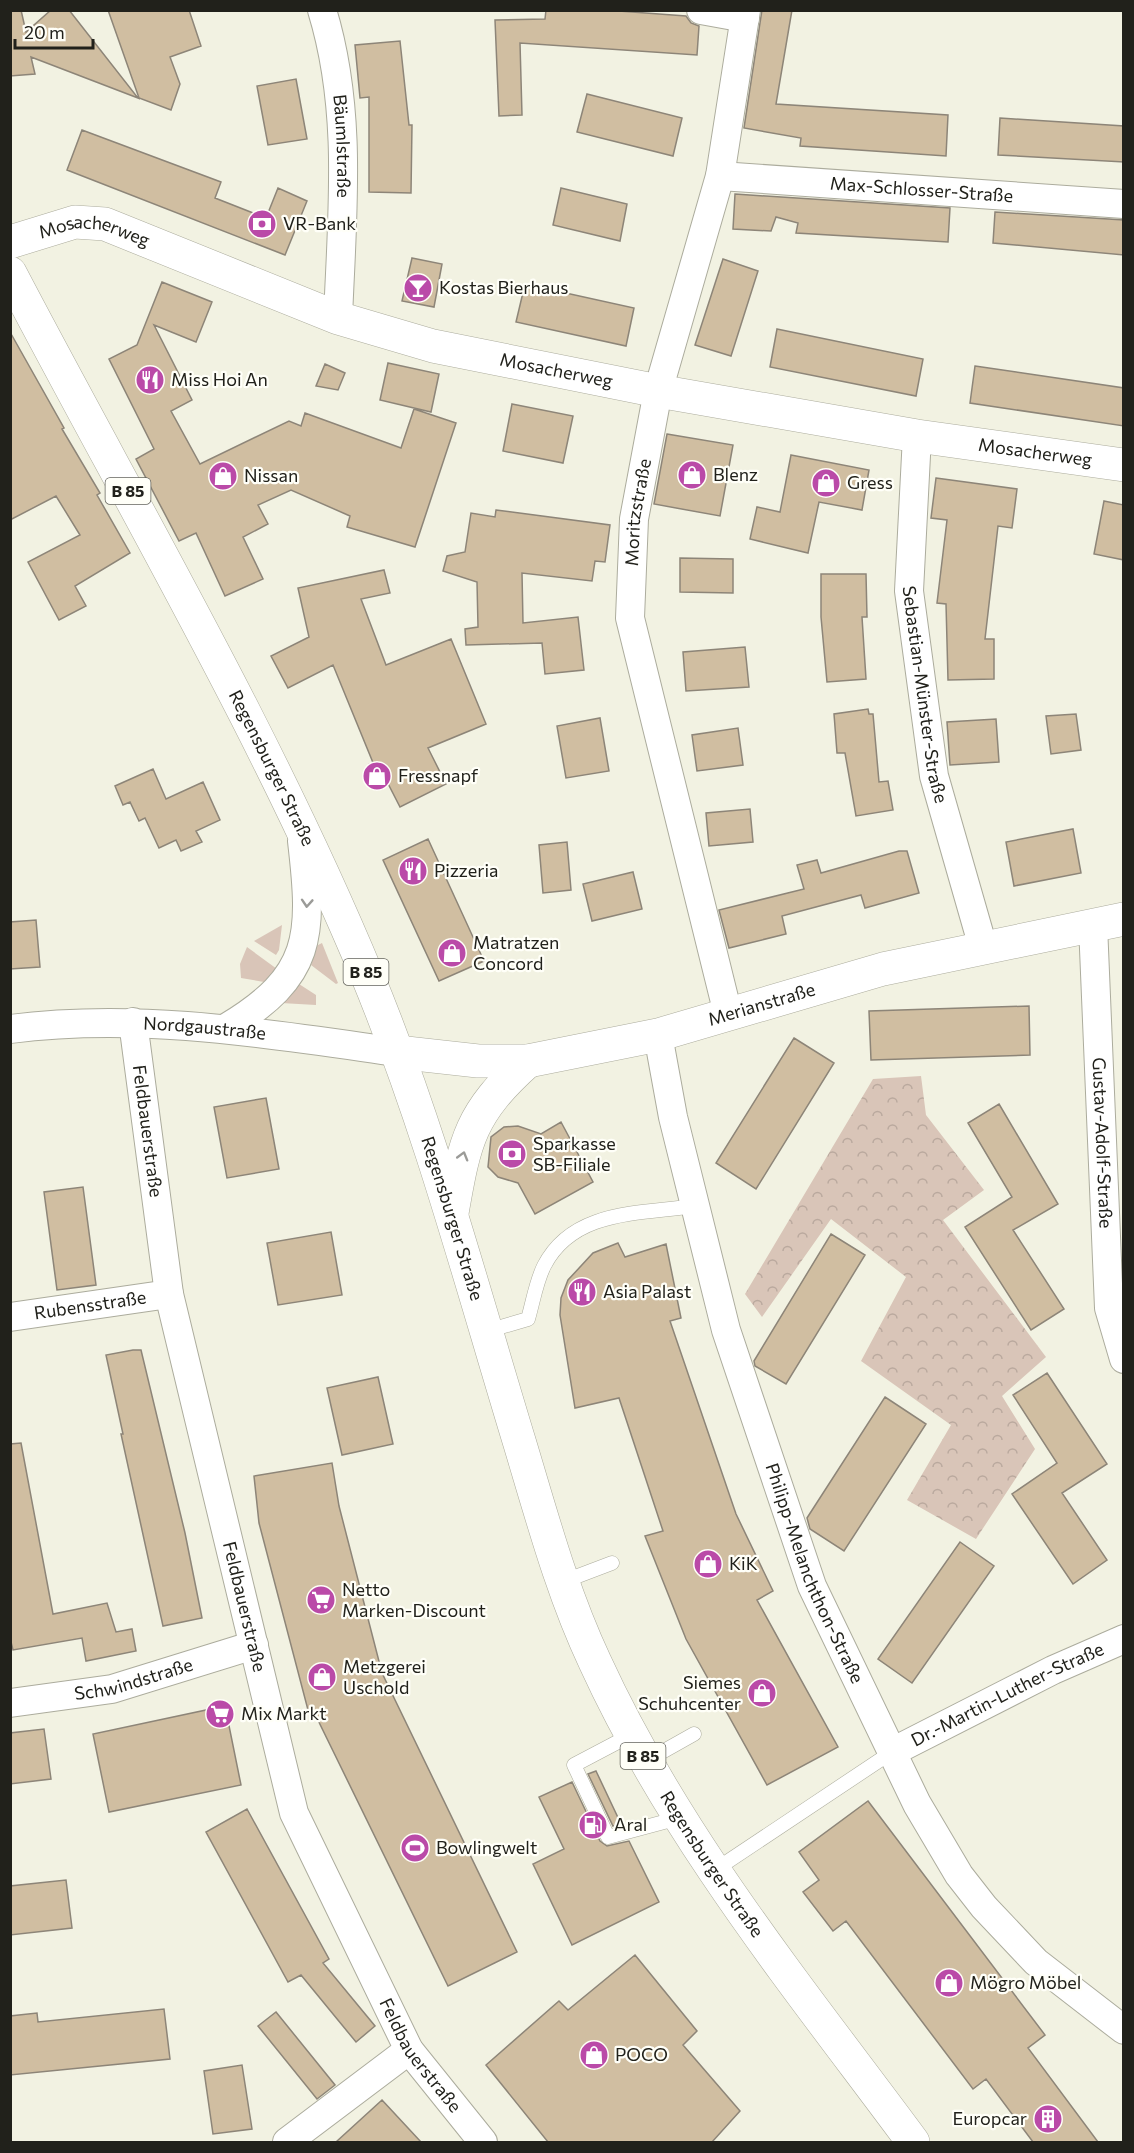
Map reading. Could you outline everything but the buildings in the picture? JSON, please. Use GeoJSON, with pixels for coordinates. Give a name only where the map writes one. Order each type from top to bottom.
{"type":"FeatureCollection","features":[{"type":"Feature","properties":{"kind":"main road","name":"Mosacherweg"},"geometry":{"type":"LineString","coordinates":[[10,242],[75,222],[105,224],[338,318],[434,346],[658,391],[917,436],[1124,465]]}},
{"type":"Feature","properties":{"kind":"main road","name":"Regensburger Straße"},"geometry":{"type":"LineString","coordinates":[[10,273],[245,709],[300,824],[367,974],[397,1052],[452,1213],[562,1582],[593,1659],[638,1748],[679,1818],[913,2142]]}},
{"type":"Feature","properties":{"kind":"main road","name":"Merianstraße"},"geometry":{"type":"LineString","coordinates":[[397,1052],[478,1061],[528,1061],[658,1035],[883,969],[1108,922]]}},
{"type":"Feature","properties":{"kind":"main road"},"geometry":{"type":"LineString","coordinates":[[452,1213],[461,1160],[473,1125],[492,1096],[528,1061]]}},
{"type":"Feature","properties":{"kind":"street","name":"Bäumlstraße"},"geometry":{"type":"LineString","coordinates":[[322,10],[332,43],[344,140],[338,318]]}},
{"type":"Feature","properties":{"kind":"street"},"geometry":{"type":"LineString","coordinates":[[701,10],[746,14]]}},
{"type":"Feature","properties":{"kind":"street","name":"Moritzstraße"},"geometry":{"type":"LineString","coordinates":[[728,1014],[630,618],[634,519],[658,391],[720,176],[746,14]]}},
{"type":"Feature","properties":{"kind":"street","name":"Max-Schlosser-Straße"},"geometry":{"type":"LineString","coordinates":[[720,176],[1124,204]]}},
{"type":"Feature","properties":{"kind":"street","name":"Sebastian-Münster-Straße"},"geometry":{"type":"LineString","coordinates":[[917,436],[909,591],[934,776],[982,947]]}},
{"type":"Feature","properties":{"kind":"street"},"geometry":{"type":"LineString","coordinates":[[226,1028],[253,1012],[276,992],[294,970],[304,937],[308,890],[300,824]]}},
{"type":"Feature","properties":{"kind":"street","name":"Gustav-Adolf-Straße"},"geometry":{"type":"LineString","coordinates":[[1108,922],[1110,1308],[1124,1359]]}},
{"type":"Feature","properties":{"kind":"street","name":"Nordgaustraße"},"geometry":{"type":"LineString","coordinates":[[10,1029],[59,1023],[133,1022],[226,1028],[397,1052]]}},
{"type":"Feature","properties":{"kind":"street","name":"Feldbauerstraße"},"geometry":{"type":"LineString","coordinates":[[133,1022],[169,1294],[294,1813],[409,2050],[483,2142]]}},
{"type":"Feature","properties":{"kind":"street","name":"Philipp-Melanchthon-Straße"},"geometry":{"type":"LineString","coordinates":[[658,1035],[673,1117],[726,1330],[812,1586],[917,1804],[959,1875],[984,1907],[1036,1962],[1124,2030]]}},
{"type":"Feature","properties":{"kind":"street","name":"Rubensstraße"},"geometry":{"type":"LineString","coordinates":[[10,1317],[169,1294]]}},
{"type":"Feature","properties":{"kind":"street","name":"Dr.-Martin-Luther-Straße"},"geometry":{"type":"LineString","coordinates":[[892,1752],[1053,1670],[1124,1639]]}},
{"type":"Feature","properties":{"kind":"street","name":"Schwindstraße"},"geometry":{"type":"LineString","coordinates":[[10,1702],[112,1689],[254,1645]]}},
{"type":"Feature","properties":{"kind":"street"},"geometry":{"type":"LineString","coordinates":[[287,2142],[409,2050]]}},
{"type":"Feature","properties":{"kind":"lane"},"geometry":{"type":"LineString","coordinates":[[487,1331],[528,1319],[544,1266],[568,1234],[597,1219],[695,1206]]}},
{"type":"Feature","properties":{"kind":"lane"},"geometry":{"type":"LineString","coordinates":[[562,1582],[612,1563]]}},
{"type":"Feature","properties":{"kind":"lane"},"geometry":{"type":"LineString","coordinates":[[679,1818],[608,1837],[574,1765],[694,1734]]}},
{"type":"Feature","properties":{"kind":"lane"},"geometry":{"type":"LineString","coordinates":[[715,1870],[892,1752]]}},
{"type":"Feature","properties":{"kind":"green space"},"geometry":{"type":"Polygon","coordinates":[[[282,925],[279,950],[276,955],[254,941],[282,925]]]}},
{"type":"Feature","properties":{"kind":"green space"},"geometry":{"type":"Polygon","coordinates":[[[322,943],[338,983],[336,984],[311,965],[316,946],[322,943]]]}},
{"type":"Feature","properties":{"kind":"green space"},"geometry":{"type":"Polygon","coordinates":[[[247,947],[277,969],[264,982],[241,978],[240,964],[247,947]]]}},
{"type":"Feature","properties":{"kind":"green space"},"geometry":{"type":"Polygon","coordinates":[[[299,984],[316,995],[316,1005],[281,1003],[299,984]]]}},
{"type":"Feature","properties":{"kind":"green space"},"geometry":{"type":"Polygon","coordinates":[[[921,1076],[926,1115],[984,1190],[943,1220],[1046,1357],[1002,1396],[1035,1449],[976,1539],[907,1500],[951,1425],[861,1361],[906,1277],[831,1219],[762,1317],[745,1294],[873,1079],[921,1076]]]}},
{"type":"Feature","properties":{"kind":"place","name":"VR-Bank"},"geometry":{"type":"Point","coordinates":[262,224]}},
{"type":"Feature","properties":{"kind":"place","name":"Kostas Bierhaus"},"geometry":{"type":"Point","coordinates":[418,288]}},
{"type":"Feature","properties":{"kind":"place","name":"Miss Hoi An"},"geometry":{"type":"Point","coordinates":[150,380]}},
{"type":"Feature","properties":{"kind":"place","name":"Blenz"},"geometry":{"type":"Point","coordinates":[692,475]}},
{"type":"Feature","properties":{"kind":"place","name":"Nissan"},"geometry":{"type":"Point","coordinates":[223,476]}},
{"type":"Feature","properties":{"kind":"place","name":"Gress"},"geometry":{"type":"Point","coordinates":[826,483]}},
{"type":"Feature","properties":{"kind":"place","name":"Fressnapf"},"geometry":{"type":"Point","coordinates":[377,776]}},
{"type":"Feature","properties":{"kind":"place","name":"Pizzeria"},"geometry":{"type":"Point","coordinates":[413,871]}},
{"type":"Feature","properties":{"kind":"place","name":"Matratzen Concord"},"geometry":{"type":"Point","coordinates":[452,953]}},
{"type":"Feature","properties":{"kind":"place","name":"Sparkasse SB-Filiale"},"geometry":{"type":"Point","coordinates":[512,1154]}},
{"type":"Feature","properties":{"kind":"place","name":"Asia Palast"},"geometry":{"type":"Point","coordinates":[582,1292]}},
{"type":"Feature","properties":{"kind":"place","name":"KiK"},"geometry":{"type":"Point","coordinates":[708,1564]}},
{"type":"Feature","properties":{"kind":"place","name":"Netto Marken-Discount"},"geometry":{"type":"Point","coordinates":[321,1600]}},
{"type":"Feature","properties":{"kind":"place","name":"Metzgerei Uschold"},"geometry":{"type":"Point","coordinates":[322,1677]}},
{"type":"Feature","properties":{"kind":"place","name":"Siemes Schuhcenter"},"geometry":{"type":"Point","coordinates":[762,1693]}},
{"type":"Feature","properties":{"kind":"place","name":"Mix Markt"},"geometry":{"type":"Point","coordinates":[220,1714]}},
{"type":"Feature","properties":{"kind":"place","name":"Aral"},"geometry":{"type":"Point","coordinates":[593,1825]}},
{"type":"Feature","properties":{"kind":"place","name":"Bowlingwelt"},"geometry":{"type":"Point","coordinates":[415,1848]}},
{"type":"Feature","properties":{"kind":"place","name":"Mögro Möbel"},"geometry":{"type":"Point","coordinates":[949,1983]}},
{"type":"Feature","properties":{"kind":"place","name":"POCO"},"geometry":{"type":"Point","coordinates":[594,2055]}},
{"type":"Feature","properties":{"kind":"place","name":"Europcar"},"geometry":{"type":"Point","coordinates":[1048,2119]}}]}
